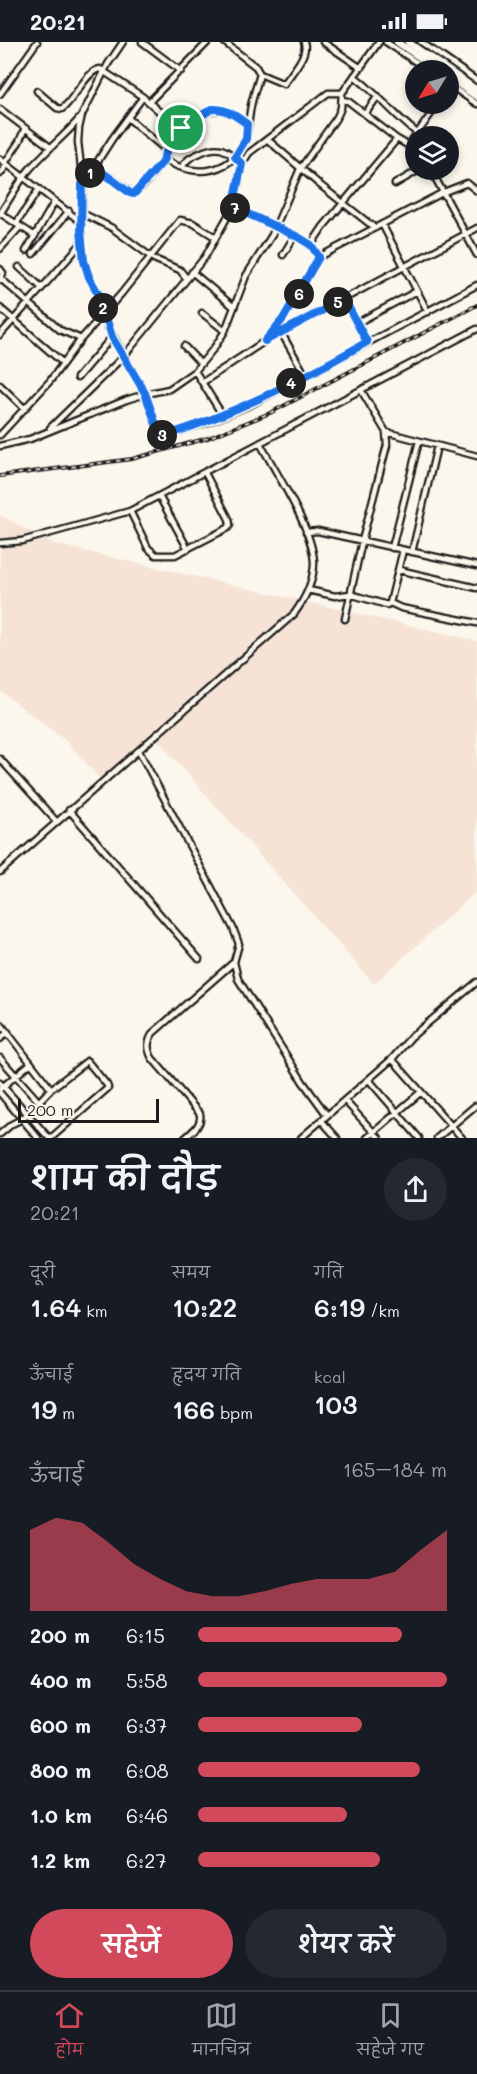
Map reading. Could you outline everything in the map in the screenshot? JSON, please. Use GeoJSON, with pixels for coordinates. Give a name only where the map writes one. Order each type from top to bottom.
{"type":"FeatureCollection","features":[{"type":"Feature","properties":{"kind":"main road"},"geometry":{"type":"LineString","coordinates":[[397,42],[423,60]]}},
{"type":"Feature","properties":{"kind":"main road"},"geometry":{"type":"LineString","coordinates":[[408,42],[477,90]]}},
{"type":"Feature","properties":{"kind":"main road"},"geometry":{"type":"LineString","coordinates":[[459,85],[477,97]]}},
{"type":"Feature","properties":{"kind":"street"},"geometry":{"type":"LineString","coordinates":[[0,94],[37,42]]}},
{"type":"Feature","properties":{"kind":"street"},"geometry":{"type":"LineString","coordinates":[[35,236],[0,214],[24,178],[50,147],[66,134],[82,115],[111,58],[123,42]]}},
{"type":"Feature","properties":{"kind":"street"},"geometry":{"type":"LineString","coordinates":[[142,42],[181,70]]}},
{"type":"Feature","properties":{"kind":"street"},"geometry":{"type":"LineString","coordinates":[[149,102],[208,42]]}},
{"type":"Feature","properties":{"kind":"street"},"geometry":{"type":"LineString","coordinates":[[224,42],[256,67],[260,74],[284,84],[303,54],[306,43]]}},
{"type":"Feature","properties":{"kind":"street"},"geometry":{"type":"LineString","coordinates":[[323,42],[361,68]]}},
{"type":"Feature","properties":{"kind":"street"},"geometry":{"type":"LineString","coordinates":[[0,446],[20,442],[145,393],[158,393],[169,389],[195,371],[225,331],[246,276],[272,236],[300,169],[337,117],[342,93],[379,42]]}},
{"type":"Feature","properties":{"kind":"street"},"geometry":{"type":"LineString","coordinates":[[386,42],[413,60]]}},
{"type":"Feature","properties":{"kind":"street"},"geometry":{"type":"LineString","coordinates":[[421,42],[477,81]]}},
{"type":"Feature","properties":{"kind":"street"},"geometry":{"type":"LineString","coordinates":[[429,47],[433,42]]}},
{"type":"Feature","properties":{"kind":"street"},"geometry":{"type":"LineString","coordinates":[[37,91],[57,108],[62,109],[97,68],[106,71],[143,97],[179,129]]}},
{"type":"Feature","properties":{"kind":"street"},"geometry":{"type":"LineString","coordinates":[[165,159],[182,168],[197,171],[214,170],[235,157],[246,139],[247,124],[260,74]]}},
{"type":"Feature","properties":{"kind":"street"},"geometry":{"type":"LineString","coordinates":[[354,76],[408,126]]}},
{"type":"Feature","properties":{"kind":"street"},"geometry":{"type":"LineString","coordinates":[[459,92],[477,104]]}},
{"type":"Feature","properties":{"kind":"street"},"geometry":{"type":"LineString","coordinates":[[46,432],[124,356],[209,251],[233,207],[242,164],[249,153],[328,93],[342,93]]}},
{"type":"Feature","properties":{"kind":"street"},"geometry":{"type":"LineString","coordinates":[[365,114],[378,96]]}},
{"type":"Feature","properties":{"kind":"street"},"geometry":{"type":"LineString","coordinates":[[82,184],[143,97]]}},
{"type":"Feature","properties":{"kind":"street"},"geometry":{"type":"LineString","coordinates":[[342,100],[348,101],[405,144]]}},
{"type":"Feature","properties":{"kind":"street"},"geometry":{"type":"LineString","coordinates":[[0,109],[50,147]]}},
{"type":"Feature","properties":{"kind":"street"},"geometry":{"type":"LineString","coordinates":[[94,166],[133,194],[144,185],[165,159],[166,150],[179,129],[203,113],[220,109],[247,124]]}},
{"type":"Feature","properties":{"kind":"street"},"geometry":{"type":"LineString","coordinates":[[82,115],[78,142],[82,184],[81,244],[84,261],[89,277],[100,297],[112,337],[145,393],[158,430],[164,436],[223,416],[306,376],[477,285]]}},
{"type":"Feature","properties":{"kind":"street"},"geometry":{"type":"LineString","coordinates":[[128,118],[166,150]]}},
{"type":"Feature","properties":{"kind":"street"},"geometry":{"type":"LineString","coordinates":[[0,174],[4,162],[20,142],[25,128]]}},
{"type":"Feature","properties":{"kind":"street"},"geometry":{"type":"LineString","coordinates":[[311,245],[319,231],[397,139]]}},
{"type":"Feature","properties":{"kind":"street"},"geometry":{"type":"LineString","coordinates":[[268,140],[300,169],[375,228]]}},
{"type":"Feature","properties":{"kind":"street"},"geometry":{"type":"LineString","coordinates":[[182,168],[184,162],[189,158],[211,147],[222,149],[242,164]]}},
{"type":"Feature","properties":{"kind":"street"},"geometry":{"type":"LineString","coordinates":[[4,162],[81,222]]}},
{"type":"Feature","properties":{"kind":"street"},"geometry":{"type":"LineString","coordinates":[[395,184],[405,178]]}},
{"type":"Feature","properties":{"kind":"street"},"geometry":{"type":"LineString","coordinates":[[437,180],[477,255]]}},
{"type":"Feature","properties":{"kind":"street"},"geometry":{"type":"LineString","coordinates":[[265,341],[283,319],[319,257],[444,192],[467,183],[477,191]]}},
{"type":"Feature","properties":{"kind":"street"},"geometry":{"type":"LineString","coordinates":[[0,249],[18,225],[39,189]]}},
{"type":"Feature","properties":{"kind":"street"},"geometry":{"type":"LineString","coordinates":[[26,251],[55,201]]}},
{"type":"Feature","properties":{"kind":"street"},"geometry":{"type":"LineString","coordinates":[[233,207],[311,245],[319,257]]}},
{"type":"Feature","properties":{"kind":"street"},"geometry":{"type":"LineString","coordinates":[[33,254],[69,211]]}},
{"type":"Feature","properties":{"kind":"street"},"geometry":{"type":"LineString","coordinates":[[82,213],[112,228],[152,257],[180,270],[187,279]]}},
{"type":"Feature","properties":{"kind":"street"},"geometry":{"type":"LineString","coordinates":[[0,435],[25,409],[81,339],[152,257],[180,220],[194,223],[215,237]]}},
{"type":"Feature","properties":{"kind":"street"},"geometry":{"type":"LineString","coordinates":[[382,224],[428,312]]}},
{"type":"Feature","properties":{"kind":"street"},"geometry":{"type":"LineString","coordinates":[[203,382],[265,341],[282,334],[477,228]]}},
{"type":"Feature","properties":{"kind":"street"},"geometry":{"type":"LineString","coordinates":[[283,255],[295,236]]}},
{"type":"Feature","properties":{"kind":"street"},"geometry":{"type":"LineString","coordinates":[[0,335],[81,244]]}},
{"type":"Feature","properties":{"kind":"street"},"geometry":{"type":"LineString","coordinates":[[19,267],[42,288]]}},
{"type":"Feature","properties":{"kind":"street"},"geometry":{"type":"LineString","coordinates":[[0,269],[3,273],[0,279],[60,330],[81,339]]}},
{"type":"Feature","properties":{"kind":"street"},"geometry":{"type":"LineString","coordinates":[[192,272],[234,307]]}},
{"type":"Feature","properties":{"kind":"street"},"geometry":{"type":"LineString","coordinates":[[357,323],[417,291]]}},
{"type":"Feature","properties":{"kind":"street"},"geometry":{"type":"LineString","coordinates":[[344,299],[367,342]]}},
{"type":"Feature","properties":{"kind":"street"},"geometry":{"type":"LineString","coordinates":[[0,308],[63,363]]}},
{"type":"Feature","properties":{"kind":"street"},"geometry":{"type":"LineString","coordinates":[[202,313],[225,331]]}},
{"type":"Feature","properties":{"kind":"street"},"geometry":{"type":"LineString","coordinates":[[0,543],[22,542],[130,512],[477,329]]}},
{"type":"Feature","properties":{"kind":"street"},"geometry":{"type":"LineString","coordinates":[[282,334],[306,376]]}},
{"type":"Feature","properties":{"kind":"street"},"geometry":{"type":"LineString","coordinates":[[77,378],[112,337]]}},
{"type":"Feature","properties":{"kind":"street"},"geometry":{"type":"LineString","coordinates":[[184,346],[201,364]]}},
{"type":"Feature","properties":{"kind":"street"},"geometry":{"type":"LineString","coordinates":[[195,371],[223,416]]}},
{"type":"Feature","properties":{"kind":"street"},"geometry":{"type":"LineString","coordinates":[[0,386],[25,409]]}},
{"type":"Feature","properties":{"kind":"street"},"geometry":{"type":"LineString","coordinates":[[345,619],[362,541],[386,453],[386,432],[362,390]]}},
{"type":"Feature","properties":{"kind":"street"},"geometry":{"type":"LineString","coordinates":[[386,432],[477,456]]}},
{"type":"Feature","properties":{"kind":"street"},"geometry":{"type":"LineString","coordinates":[[392,548],[419,441]]}},
{"type":"Feature","properties":{"kind":"street"},"geometry":{"type":"LineString","coordinates":[[0,872],[294,614],[308,590],[314,564],[306,532],[260,443]]}},
{"type":"Feature","properties":{"kind":"street"},"geometry":{"type":"LineString","coordinates":[[412,552],[437,446]]}},
{"type":"Feature","properties":{"kind":"street"},"geometry":{"type":"LineString","coordinates":[[130,512],[148,548],[156,555],[169,556],[188,549],[230,525],[205,473]]}},
{"type":"Feature","properties":{"kind":"street"},"geometry":{"type":"LineString","coordinates":[[159,496],[188,549]]}},
{"type":"Feature","properties":{"kind":"street"},"geometry":{"type":"LineString","coordinates":[[306,532],[318,531],[477,566]]}},
{"type":"Feature","properties":{"kind":"street"},"geometry":{"type":"LineString","coordinates":[[390,603],[403,550]]}},
{"type":"Feature","properties":{"kind":"street"},"geometry":{"type":"LineString","coordinates":[[399,570],[477,588]]}},
{"type":"Feature","properties":{"kind":"street"},"geometry":{"type":"LineString","coordinates":[[308,590],[335,596],[350,594],[390,603],[401,608],[477,623]]}},
{"type":"Feature","properties":{"kind":"street"},"geometry":{"type":"LineString","coordinates":[[139,751],[233,928],[239,944],[234,962],[240,983],[303,1082],[327,1115]]}},
{"type":"Feature","properties":{"kind":"street"},"geometry":{"type":"LineString","coordinates":[[0,759],[56,821]]}},
{"type":"Feature","properties":{"kind":"street"},"geometry":{"type":"LineString","coordinates":[[69,810],[199,959]]}},
{"type":"Feature","properties":{"kind":"street"},"geometry":{"type":"LineString","coordinates":[[185,1138],[199,1125],[200,1114],[152,1058],[147,1049],[148,1041],[153,1033],[234,962]]}},
{"type":"Feature","properties":{"kind":"street"},"geometry":{"type":"LineString","coordinates":[[301,1138],[392,1059],[411,1037],[477,982]]}},
{"type":"Feature","properties":{"kind":"street"},"geometry":{"type":"LineString","coordinates":[[0,1023],[51,1089]]}},
{"type":"Feature","properties":{"kind":"street"},"geometry":{"type":"LineString","coordinates":[[0,1039],[8,1032]]}},
{"type":"Feature","properties":{"kind":"street"},"geometry":{"type":"LineString","coordinates":[[0,1058],[39,1102]]}},
{"type":"Feature","properties":{"kind":"street"},"geometry":{"type":"LineString","coordinates":[[392,1059],[462,1138]]}},
{"type":"Feature","properties":{"kind":"street"},"geometry":{"type":"LineString","coordinates":[[0,1134],[22,1119],[27,1114],[39,1102],[51,1089],[87,1061],[108,1088],[50,1138],[27,1114],[1,1088]]}},
{"type":"Feature","properties":{"kind":"street"},"geometry":{"type":"LineString","coordinates":[[1,1088],[31,1063]]}},
{"type":"Feature","properties":{"kind":"street"},"geometry":{"type":"LineString","coordinates":[[369,1080],[419,1138]]}},
{"type":"Feature","properties":{"kind":"street"},"geometry":{"type":"LineString","coordinates":[[1,1088],[38,1138]]}},
{"type":"Feature","properties":{"kind":"street"},"geometry":{"type":"LineString","coordinates":[[368,1138],[421,1092]]}},
{"type":"Feature","properties":{"kind":"street"},"geometry":{"type":"LineString","coordinates":[[345,1101],[379,1138]]}},
{"type":"Feature","properties":{"kind":"street"},"geometry":{"type":"LineString","coordinates":[[438,1138],[475,1106]]}},
{"type":"Feature","properties":{"kind":"street"},"geometry":{"type":"LineString","coordinates":[[321,1120],[337,1138]]}},
{"type":"Feature","properties":{"kind":"shaded area"},"geometry":{"type":"Polygon","coordinates":[[[0,515],[54,544],[477,641],[477,891],[374,984],[153,735],[101,780],[66,741],[0,691],[0,515]]]}},
{"type":"Feature","properties":{"kind":"railway"},"geometry":{"type":"LineString","coordinates":[[0,476],[132,459],[208,438],[270,413],[477,305]]}},
{"type":"Feature","properties":{"kind":"route"},"geometry":{"type":"LineString","coordinates":[[212,109],[220,109],[232,114],[247,124],[246,139],[235,157],[242,164],[233,207],[298,237],[311,245],[319,257],[283,319],[265,341],[344,299],[367,342],[252,404],[206,423],[164,436],[158,430],[145,393],[112,337],[100,297],[89,277],[81,244],[82,184],[94,166],[134,194],[165,159],[166,150],[181,128],[212,109]]}}]}
